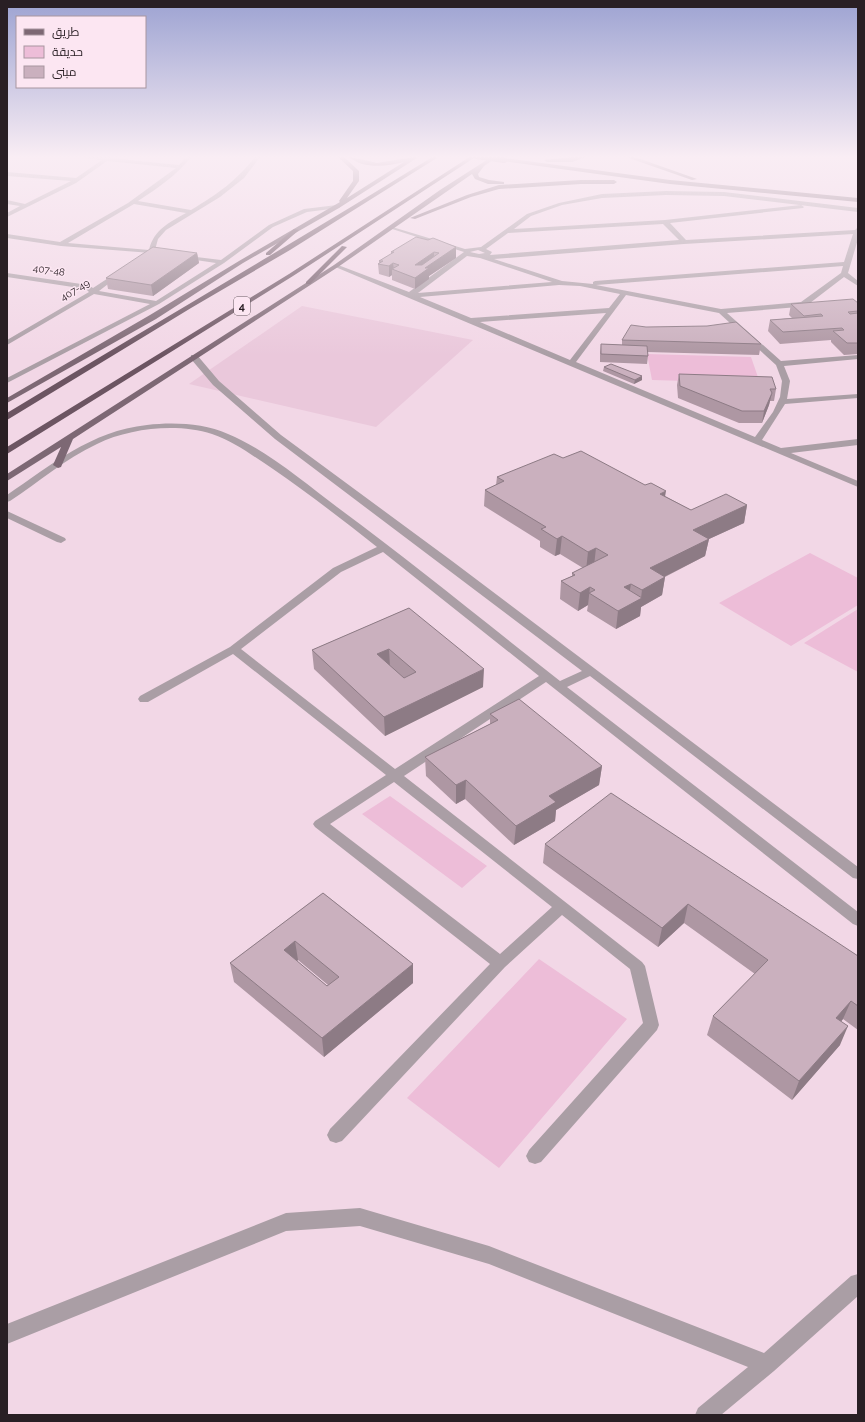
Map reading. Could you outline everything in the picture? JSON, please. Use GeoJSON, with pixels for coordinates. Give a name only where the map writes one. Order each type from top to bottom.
{"type":"FeatureCollection","features":[{"type":"Feature","properties":{"kind":"highway","name":"4"},"geometry":{"type":"LineString","coordinates":[[7,417],[188,306],[288,249],[331,222]]}},
{"type":"Feature","properties":{"kind":"highway","name":"4"},"geometry":{"type":"LineString","coordinates":[[7,451],[291,275],[372,222]]}},
{"type":"Feature","properties":{"kind":"highway"},"geometry":{"type":"LineString","coordinates":[[308,283],[362,229]]}},
{"type":"Feature","properties":{"kind":"highway"},"geometry":{"type":"LineString","coordinates":[[247,272],[296,230]]}},
{"type":"Feature","properties":{"kind":"main road"},"geometry":{"type":"LineString","coordinates":[[7,401],[153,317],[241,262],[310,222]]}},
{"type":"Feature","properties":{"kind":"main road"},"geometry":{"type":"LineString","coordinates":[[7,478],[336,266],[398,222]]}},
{"type":"Feature","properties":{"kind":"main road"},"geometry":{"type":"LineString","coordinates":[[391,227],[403,222]]}},
{"type":"Feature","properties":{"kind":"main road"},"geometry":{"type":"LineString","coordinates":[[58,465],[69,438]]}},
{"type":"Feature","properties":{"kind":"street"},"geometry":{"type":"LineString","coordinates":[[61,244],[97,222]]}},
{"type":"Feature","properties":{"kind":"street"},"geometry":{"type":"LineString","coordinates":[[142,258],[152,252],[155,239],[164,229],[175,222]]}},
{"type":"Feature","properties":{"kind":"street"},"geometry":{"type":"LineString","coordinates":[[7,381],[157,303],[222,262],[271,226],[279,222]]}},
{"type":"Feature","properties":{"kind":"street"},"geometry":{"type":"LineString","coordinates":[[483,248],[519,222]]}},
{"type":"Feature","properties":{"kind":"street"},"geometry":{"type":"LineString","coordinates":[[507,231],[659,222]]}},
{"type":"Feature","properties":{"kind":"street"},"geometry":{"type":"LineString","coordinates":[[665,222],[684,242]]}},
{"type":"Feature","properties":{"kind":"street"},"geometry":{"type":"LineString","coordinates":[[391,227],[561,283]]}},
{"type":"Feature","properties":{"kind":"street"},"geometry":{"type":"LineString","coordinates":[[483,257],[858,230],[844,274],[803,304]]}},
{"type":"Feature","properties":{"kind":"street"},"geometry":{"type":"LineString","coordinates":[[7,236],[61,244],[167,254]]}},
{"type":"Feature","properties":{"kind":"street"},"geometry":{"type":"LineString","coordinates":[[410,295],[472,248],[483,248],[488,250],[489,253],[483,257]]}},
{"type":"Feature","properties":{"kind":"street"},"geometry":{"type":"LineString","coordinates":[[175,255],[222,262]]}},
{"type":"Feature","properties":{"kind":"street"},"geometry":{"type":"LineString","coordinates":[[410,295],[561,283],[580,284],[847,264]]}},
{"type":"Feature","properties":{"kind":"street"},"geometry":{"type":"LineString","coordinates":[[336,266],[471,320],[858,484]]}},
{"type":"Feature","properties":{"kind":"street","name":"407-49"},"geometry":{"type":"LineString","coordinates":[[7,343],[93,292],[125,269]]}},
{"type":"Feature","properties":{"kind":"street"},"geometry":{"type":"LineString","coordinates":[[844,274],[858,284]]}},
{"type":"Feature","properties":{"kind":"street","name":"407-48"},"geometry":{"type":"LineString","coordinates":[[7,275],[88,287],[93,292],[157,303]]}},
{"type":"Feature","properties":{"kind":"street"},"geometry":{"type":"LineString","coordinates":[[580,284],[721,311],[819,303]]}},
{"type":"Feature","properties":{"kind":"street"},"geometry":{"type":"LineString","coordinates":[[572,363],[624,293]]}},
{"type":"Feature","properties":{"kind":"street"},"geometry":{"type":"LineString","coordinates":[[471,320],[612,310]]}},
{"type":"Feature","properties":{"kind":"street"},"geometry":{"type":"LineString","coordinates":[[721,311],[779,364],[786,381],[786,388],[782,402],[757,441]]}},
{"type":"Feature","properties":{"kind":"street"},"geometry":{"type":"LineString","coordinates":[[194,357],[216,384],[278,437],[591,671],[858,874]]}},
{"type":"Feature","properties":{"kind":"street"},"geometry":{"type":"LineString","coordinates":[[779,364],[858,357]]}},
{"type":"Feature","properties":{"kind":"street"},"geometry":{"type":"LineString","coordinates":[[782,402],[858,396]]}},
{"type":"Feature","properties":{"kind":"street"},"geometry":{"type":"LineString","coordinates":[[7,500],[91,443],[128,431],[174,426],[216,432],[232,438],[313,493],[558,687],[858,920]]}},
{"type":"Feature","properties":{"kind":"street"},"geometry":{"type":"LineString","coordinates":[[781,451],[858,442]]}},
{"type":"Feature","properties":{"kind":"street"},"geometry":{"type":"LineString","coordinates":[[7,514],[61,540]]}},
{"type":"Feature","properties":{"kind":"street"},"geometry":{"type":"LineString","coordinates":[[144,699],[234,649],[337,570],[384,548]]}},
{"type":"Feature","properties":{"kind":"street"},"geometry":{"type":"LineString","coordinates":[[234,649],[638,966],[651,1025],[535,1156]]}},
{"type":"Feature","properties":{"kind":"street"},"geometry":{"type":"LineString","coordinates":[[558,687],[591,671]]}},
{"type":"Feature","properties":{"kind":"street"},"geometry":{"type":"LineString","coordinates":[[500,963],[320,824],[546,677]]}},
{"type":"Feature","properties":{"kind":"street"},"geometry":{"type":"LineString","coordinates":[[336,1135],[500,963],[562,907]]}},
{"type":"Feature","properties":{"kind":"street"},"geometry":{"type":"LineString","coordinates":[[7,1334],[286,1222],[360,1217],[489,1255],[767,1364]]}},
{"type":"Feature","properties":{"kind":"street"},"geometry":{"type":"LineString","coordinates":[[705,1415],[767,1364],[858,1283]]}},
{"type":"Feature","properties":{"kind":"shaded area"},"geometry":{"type":"Polygon","coordinates":[[[302,306],[473,340],[376,427],[189,384],[302,306]]]}},
{"type":"Feature","properties":{"kind":"green space"},"geometry":{"type":"Polygon","coordinates":[[[647,354],[751,357],[760,383],[652,380],[647,354]]]}},
{"type":"Feature","properties":{"kind":"green space"},"geometry":{"type":"Polygon","coordinates":[[[810,553],[858,578],[858,605],[791,646],[719,603],[810,553]]]}},
{"type":"Feature","properties":{"kind":"green space"},"geometry":{"type":"Polygon","coordinates":[[[858,609],[858,672],[804,643],[858,609]]]}},
{"type":"Feature","properties":{"kind":"green space"},"geometry":{"type":"Polygon","coordinates":[[[390,796],[487,866],[462,888],[362,814],[390,796]]]}},
{"type":"Feature","properties":{"kind":"green space"},"geometry":{"type":"Polygon","coordinates":[[[539,959],[627,1019],[499,1168],[407,1098],[539,959]]]}},
{"type":"Feature","properties":{"kind":"building"},"geometry":{"type":"Polygon","coordinates":[[[416,237],[428,240],[433,238],[456,247],[425,268],[429,268],[415,278],[392,269],[399,265],[393,263],[389,266],[378,264],[383,261],[379,261],[394,252],[391,252],[416,237]],[[434,252],[415,265],[422,265],[439,253],[434,252]]]}},
{"type":"Feature","properties":{"kind":"building"},"geometry":{"type":"Polygon","coordinates":[[[153,247],[197,253],[151,285],[106,278],[153,247]]]}},
{"type":"Feature","properties":{"kind":"building"},"geometry":{"type":"Polygon","coordinates":[[[853,299],[858,303],[858,311],[848,312],[850,314],[858,313],[858,343],[847,343],[833,331],[844,330],[842,328],[783,332],[770,320],[823,316],[821,314],[804,316],[791,304],[853,299]]]}},
{"type":"Feature","properties":{"kind":"building"},"geometry":{"type":"Polygon","coordinates":[[[736,322],[761,344],[622,340],[631,325],[646,327],[707,326],[736,322]]]}},
{"type":"Feature","properties":{"kind":"building"},"geometry":{"type":"Polygon","coordinates":[[[601,344],[647,346],[648,356],[601,354],[601,344]]]}},
{"type":"Feature","properties":{"kind":"building"},"geometry":{"type":"Polygon","coordinates":[[[611,364],[642,376],[635,380],[604,367],[611,364]]]}},
{"type":"Feature","properties":{"kind":"building"},"geometry":{"type":"Polygon","coordinates":[[[679,374],[772,377],[776,389],[770,389],[772,393],[764,411],[742,411],[680,386],[679,374]]]}},
{"type":"Feature","properties":{"kind":"building"},"geometry":{"type":"Polygon","coordinates":[[[581,451],[645,485],[651,483],[666,491],[660,494],[691,510],[726,494],[747,505],[693,530],[709,539],[650,568],[665,577],[642,590],[631,584],[624,587],[642,598],[618,611],[589,593],[595,590],[590,587],[580,593],[561,581],[575,575],[572,573],[608,555],[596,548],[588,552],[562,536],[557,539],[541,529],[546,527],[485,490],[504,481],[497,477],[554,454],[563,458],[581,451]]]}},
{"type":"Feature","properties":{"kind":"building"},"geometry":{"type":"Polygon","coordinates":[[[409,608],[484,669],[384,717],[312,650],[409,608]],[[389,649],[377,654],[404,678],[416,672],[389,649]]]}},
{"type":"Feature","properties":{"kind":"building"},"geometry":{"type":"Polygon","coordinates":[[[519,699],[602,766],[549,796],[556,802],[516,826],[466,780],[456,785],[425,757],[498,720],[490,714],[519,699]]]}},
{"type":"Feature","properties":{"kind":"building"},"geometry":{"type":"Polygon","coordinates":[[[611,793],[858,956],[858,1006],[851,1001],[836,1018],[848,1026],[799,1081],[713,1016],[768,960],[688,904],[662,928],[545,844],[611,793]]]}},
{"type":"Feature","properties":{"kind":"building"},"geometry":{"type":"Polygon","coordinates":[[[323,893],[413,964],[322,1038],[230,963],[323,893]],[[295,941],[284,950],[327,986],[339,977],[295,941]]]}}]}
